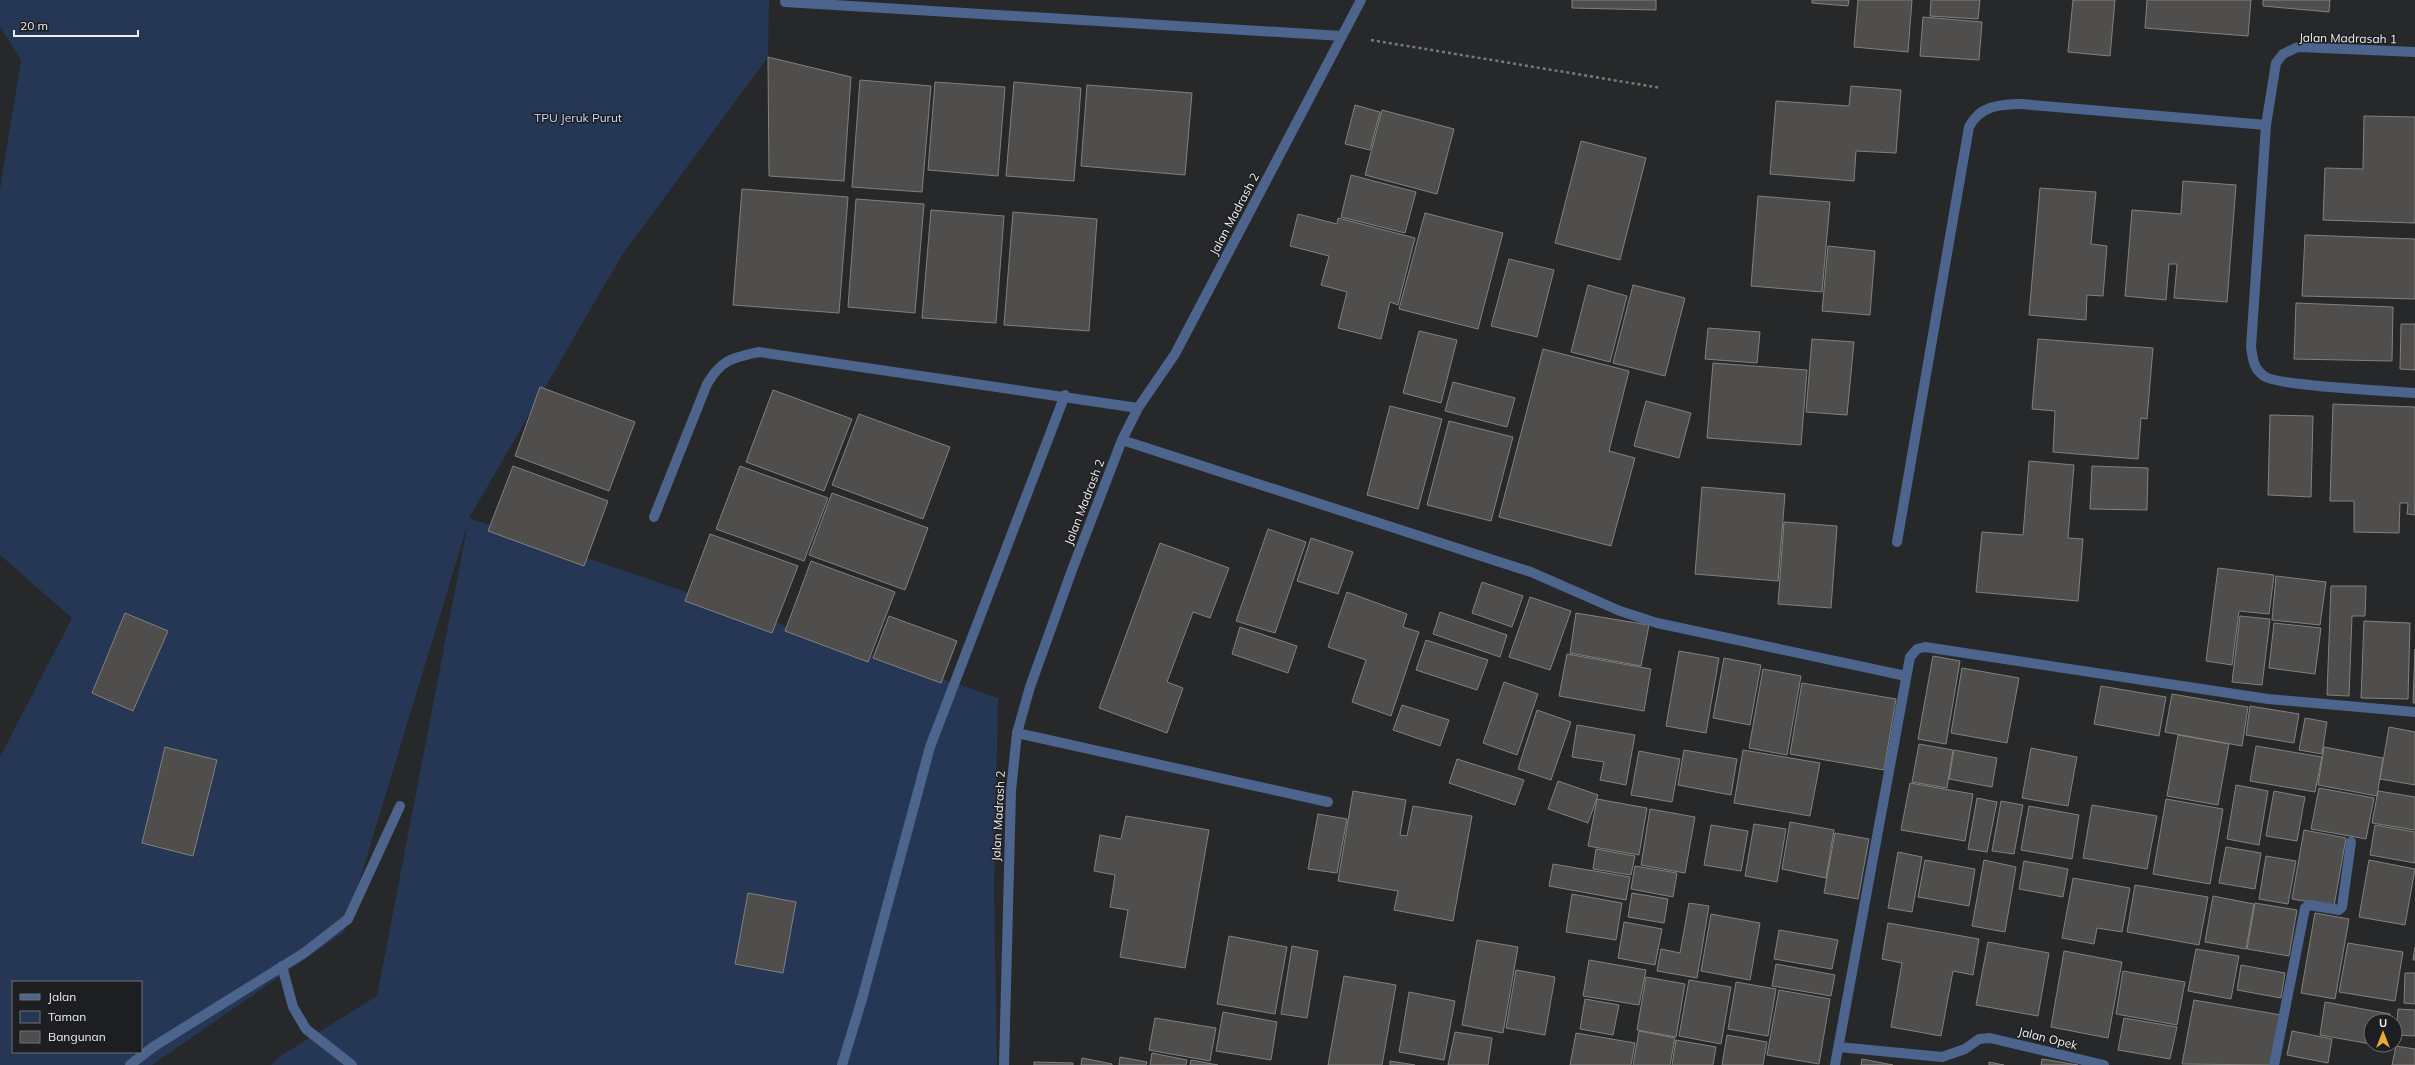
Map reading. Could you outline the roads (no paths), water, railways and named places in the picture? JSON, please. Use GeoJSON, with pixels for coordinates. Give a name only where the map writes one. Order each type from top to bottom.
{"type":"FeatureCollection","features":[{"type":"Feature","properties":{"kind":"street","name":"Jalan Madrash 2"},"geometry":{"type":"LineString","coordinates":[[1004,1065],[1011,791],[1017,733],[1030,688],[1122,440],[1138,408],[1175,354],[1361,0]]}},
{"type":"Feature","properties":{"kind":"street"},"geometry":{"type":"LineString","coordinates":[[785,2],[1342,36]]}},
{"type":"Feature","properties":{"kind":"street","name":"Jalan Madrasah 1"},"geometry":{"type":"LineString","coordinates":[[2415,52],[2298,47],[2283,54],[2276,63],[2266,125],[2251,347],[2254,367],[2265,378],[2290,383],[2415,393]]}},
{"type":"Feature","properties":{"kind":"street"},"geometry":{"type":"LineString","coordinates":[[1897,542],[1969,127],[1974,117],[1982,110],[1992,107],[2021,104],[2266,125]]}},
{"type":"Feature","properties":{"kind":"street"},"geometry":{"type":"LineString","coordinates":[[654,517],[707,384],[717,368],[731,358],[759,352],[1065,396],[1138,408]]}},
{"type":"Feature","properties":{"kind":"street"},"geometry":{"type":"LineString","coordinates":[[842,1065],[862,999],[930,747],[1065,396]]}},
{"type":"Feature","properties":{"kind":"street"},"geometry":{"type":"LineString","coordinates":[[1122,440],[1531,572],[1620,611],[1656,622],[1906,676]]}},
{"type":"Feature","properties":{"kind":"street"},"geometry":{"type":"LineString","coordinates":[[1835,1065],[1906,676],[1911,653],[1920,647],[2234,695],[2415,712]]}},
{"type":"Feature","properties":{"kind":"street"},"geometry":{"type":"LineString","coordinates":[[1017,733],[1328,802]]}},
{"type":"Feature","properties":{"kind":"street"},"geometry":{"type":"LineString","coordinates":[[130,1065],[153,1047],[304,953],[348,919],[400,806]]}},
{"type":"Feature","properties":{"kind":"street"},"geometry":{"type":"LineString","coordinates":[[2274,1065],[2305,908],[2309,905],[2339,910],[2342,907],[2351,842]]}},
{"type":"Feature","properties":{"kind":"street"},"geometry":{"type":"LineString","coordinates":[[282,966],[293,1007],[306,1029],[352,1065]]}},
{"type":"Feature","properties":{"kind":"street","name":"Jalan Opek"},"geometry":{"type":"LineString","coordinates":[[1838,1046],[1942,1057],[1965,1049],[1984,1038],[2006,1041],[2104,1065]]}},
{"type":"Feature","properties":{"kind":"park label","name":"TPU Jeruk Purut"},"geometry":{"type":"Point","coordinates":[578,117]}}]}
